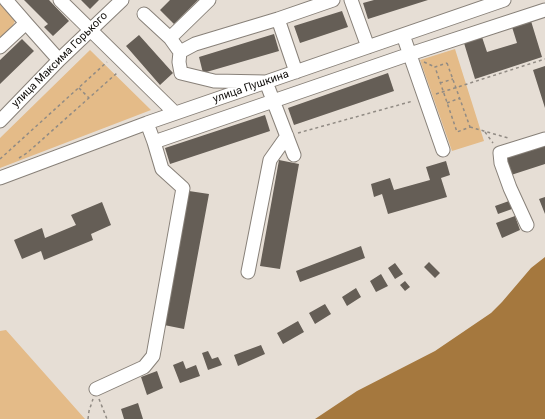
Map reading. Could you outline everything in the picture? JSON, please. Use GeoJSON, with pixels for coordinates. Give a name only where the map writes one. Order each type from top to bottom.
{"type":"FeatureCollection","features":[{"type":"Feature","properties":{"kind":"street"},"geometry":{"type":"LineString","coordinates":[[6,0],[59,60]]}},
{"type":"Feature","properties":{"kind":"street"},"geometry":{"type":"LineString","coordinates":[[60,0],[175,113]]}},
{"type":"Feature","properties":{"kind":"street","name":"улица Максима Горького"},"geometry":{"type":"LineString","coordinates":[[0,121],[59,60],[122,0]]}},
{"type":"Feature","properties":{"kind":"street"},"geometry":{"type":"LineString","coordinates":[[170,38],[209,0]]}},
{"type":"Feature","properties":{"kind":"street"},"geometry":{"type":"LineString","coordinates":[[180,52],[195,44],[278,19],[333,0]]}},
{"type":"Feature","properties":{"kind":"street"},"geometry":{"type":"LineString","coordinates":[[351,0],[368,47]]}},
{"type":"Feature","properties":{"kind":"street","name":"улица Пушкина"},"geometry":{"type":"LineString","coordinates":[[0,178],[175,113],[504,0]]}},
{"type":"Feature","properties":{"kind":"street"},"geometry":{"type":"LineString","coordinates":[[154,142],[543,9]]}},
{"type":"Feature","properties":{"kind":"street"},"geometry":{"type":"LineString","coordinates":[[144,14],[170,38],[180,52],[179,62],[181,73],[214,81],[266,82],[294,155]]}},
{"type":"Feature","properties":{"kind":"street"},"geometry":{"type":"LineString","coordinates":[[278,19],[296,72]]}},
{"type":"Feature","properties":{"kind":"street"},"geometry":{"type":"LineString","coordinates":[[0,47],[26,23]]}},
{"type":"Feature","properties":{"kind":"street"},"geometry":{"type":"LineString","coordinates":[[403,35],[443,150]]}},
{"type":"Feature","properties":{"kind":"street"},"geometry":{"type":"LineString","coordinates":[[96,390],[144,367],[153,356],[182,188],[162,169],[147,123]]}},
{"type":"Feature","properties":{"kind":"street"},"geometry":{"type":"LineString","coordinates":[[248,272],[270,160],[287,136]]}},
{"type":"Feature","properties":{"kind":"street"},"geometry":{"type":"LineString","coordinates":[[527,225],[510,188],[501,163],[500,153],[545,139]]}},
{"type":"Feature","properties":{"kind":"path"},"geometry":{"type":"LineString","coordinates":[[0,159],[116,55]]}},
{"type":"Feature","properties":{"kind":"path"},"geometry":{"type":"LineString","coordinates":[[470,127],[447,63],[435,67],[457,132],[470,127],[506,138],[514,138]]}},
{"type":"Feature","properties":{"kind":"path"},"geometry":{"type":"LineString","coordinates":[[16,159],[27,152],[126,65]]}},
{"type":"Feature","properties":{"kind":"path"},"geometry":{"type":"LineString","coordinates":[[440,83],[453,78]]}},
{"type":"Feature","properties":{"kind":"path"},"geometry":{"type":"LineString","coordinates":[[78,88],[89,98]]}},
{"type":"Feature","properties":{"kind":"path"},"geometry":{"type":"LineString","coordinates":[[447,103],[460,98]]}},
{"type":"Feature","properties":{"kind":"path"},"geometry":{"type":"LineString","coordinates":[[485,132],[500,153]]}},
{"type":"Feature","properties":{"kind":"path"},"geometry":{"type":"LineString","coordinates":[[88,419],[96,390]]}},
{"type":"Feature","properties":{"kind":"path"},"geometry":{"type":"LineString","coordinates":[[96,390],[107,419]]}},
{"type":"Feature","properties":{"kind":"shaded area"},"geometry":{"type":"Polygon","coordinates":[[[0,3],[16,19],[9,33],[0,37],[0,3]]]}},
{"type":"Feature","properties":{"kind":"shaded area"},"geometry":{"type":"Polygon","coordinates":[[[455,49],[484,141],[452,151],[420,60],[455,49]]]}},
{"type":"Feature","properties":{"kind":"shaded area"},"geometry":{"type":"Polygon","coordinates":[[[90,50],[151,110],[0,168],[0,138],[90,50]]]}},
{"type":"Feature","properties":{"kind":"shaded area"},"geometry":{"type":"Polygon","coordinates":[[[545,257],[545,419],[315,419],[357,391],[435,351],[491,313],[531,268],[545,257]]]}},
{"type":"Feature","properties":{"kind":"shaded area"},"geometry":{"type":"Polygon","coordinates":[[[6,330],[85,419],[0,419],[0,331],[6,330]]]}},
{"type":"Feature","properties":{"kind":"building"},"geometry":{"type":"Polygon","coordinates":[[[24,0],[49,0],[69,21],[53,36],[44,27],[48,24],[24,0]]]}},
{"type":"Feature","properties":{"kind":"building"},"geometry":{"type":"Polygon","coordinates":[[[81,0],[99,0],[90,9],[81,0]]]}},
{"type":"Feature","properties":{"kind":"building"},"geometry":{"type":"Polygon","coordinates":[[[170,0],[198,0],[174,24],[160,10],[170,0]]]}},
{"type":"Feature","properties":{"kind":"building"},"geometry":{"type":"Polygon","coordinates":[[[374,0],[428,0],[368,19],[363,3],[374,0]]]}},
{"type":"Feature","properties":{"kind":"building"},"geometry":{"type":"Polygon","coordinates":[[[342,11],[348,27],[300,43],[294,26],[342,11]]]}},
{"type":"Feature","properties":{"kind":"building"},"geometry":{"type":"Polygon","coordinates":[[[531,21],[542,57],[475,79],[464,43],[482,37],[487,52],[517,43],[512,27],[531,21]]]}},
{"type":"Feature","properties":{"kind":"building"},"geometry":{"type":"Polygon","coordinates":[[[274,34],[279,51],[203,73],[199,57],[274,34]]]}},
{"type":"Feature","properties":{"kind":"building"},"geometry":{"type":"Polygon","coordinates":[[[139,35],[173,73],[160,85],[126,46],[139,35]]]}},
{"type":"Feature","properties":{"kind":"building"},"geometry":{"type":"Polygon","coordinates":[[[22,39],[34,51],[0,84],[0,60],[22,39]]]}},
{"type":"Feature","properties":{"kind":"building"},"geometry":{"type":"Polygon","coordinates":[[[545,66],[545,108],[533,70],[545,66]]]}},
{"type":"Feature","properties":{"kind":"building"},"geometry":{"type":"Polygon","coordinates":[[[388,73],[394,91],[294,125],[288,108],[388,73]]]}},
{"type":"Feature","properties":{"kind":"building"},"geometry":{"type":"Polygon","coordinates":[[[265,115],[270,131],[170,164],[165,148],[265,115]]]}},
{"type":"Feature","properties":{"kind":"building"},"geometry":{"type":"Polygon","coordinates":[[[545,145],[545,164],[508,176],[503,159],[545,145]]]}},
{"type":"Feature","properties":{"kind":"building"},"geometry":{"type":"Polygon","coordinates":[[[279,160],[299,164],[280,269],[260,266],[279,160]]]}},
{"type":"Feature","properties":{"kind":"building"},"geometry":{"type":"Polygon","coordinates":[[[446,161],[450,175],[441,178],[447,197],[388,214],[382,194],[374,197],[371,184],[390,178],[394,190],[430,180],[426,167],[446,161]]]}},
{"type":"Feature","properties":{"kind":"building"},"geometry":{"type":"Polygon","coordinates":[[[189,191],[209,194],[184,329],[164,325],[189,191]]]}},
{"type":"Feature","properties":{"kind":"building"},"geometry":{"type":"Polygon","coordinates":[[[545,197],[545,214],[539,199],[545,197]]]}},
{"type":"Feature","properties":{"kind":"building"},"geometry":{"type":"Polygon","coordinates":[[[509,201],[512,209],[498,214],[495,206],[509,201]]]}},
{"type":"Feature","properties":{"kind":"building"},"geometry":{"type":"Polygon","coordinates":[[[102,202],[111,225],[91,234],[93,240],[44,260],[41,251],[22,259],[14,240],[42,228],[45,238],[76,225],[71,215],[102,202]]]}},
{"type":"Feature","properties":{"kind":"building"},"geometry":{"type":"Polygon","coordinates":[[[515,216],[520,230],[502,238],[496,223],[515,216]]]}},
{"type":"Feature","properties":{"kind":"building"},"geometry":{"type":"Polygon","coordinates":[[[361,246],[365,258],[300,282],[296,271],[361,246]]]}},
{"type":"Feature","properties":{"kind":"building"},"geometry":{"type":"Polygon","coordinates":[[[429,262],[440,273],[435,278],[424,267],[429,262]]]}},
{"type":"Feature","properties":{"kind":"building"},"geometry":{"type":"Polygon","coordinates":[[[395,263],[403,274],[395,279],[388,268],[395,263]]]}},
{"type":"Feature","properties":{"kind":"building"},"geometry":{"type":"Polygon","coordinates":[[[381,274],[388,286],[376,292],[370,281],[381,274]]]}},
{"type":"Feature","properties":{"kind":"building"},"geometry":{"type":"Polygon","coordinates":[[[405,281],[410,287],[405,291],[400,285],[405,281]]]}},
{"type":"Feature","properties":{"kind":"building"},"geometry":{"type":"Polygon","coordinates":[[[356,288],[361,297],[347,306],[342,297],[356,288]]]}},
{"type":"Feature","properties":{"kind":"building"},"geometry":{"type":"Polygon","coordinates":[[[325,304],[331,314],[315,324],[309,313],[325,304]]]}},
{"type":"Feature","properties":{"kind":"building"},"geometry":{"type":"Polygon","coordinates":[[[298,321],[304,332],[283,344],[277,333],[298,321]]]}},
{"type":"Feature","properties":{"kind":"building"},"geometry":{"type":"Polygon","coordinates":[[[261,345],[265,354],[238,366],[234,355],[261,345]]]}},
{"type":"Feature","properties":{"kind":"building"},"geometry":{"type":"Polygon","coordinates":[[[208,351],[212,359],[218,357],[222,365],[208,370],[202,353],[208,351]]]}},
{"type":"Feature","properties":{"kind":"building"},"geometry":{"type":"Polygon","coordinates":[[[183,361],[186,369],[196,365],[200,376],[180,383],[173,365],[183,361]]]}},
{"type":"Feature","properties":{"kind":"building"},"geometry":{"type":"Polygon","coordinates":[[[157,371],[163,388],[147,395],[141,377],[157,371]]]}},
{"type":"Feature","properties":{"kind":"building"},"geometry":{"type":"Polygon","coordinates":[[[138,403],[143,419],[124,419],[121,409],[138,403]]]}}]}
